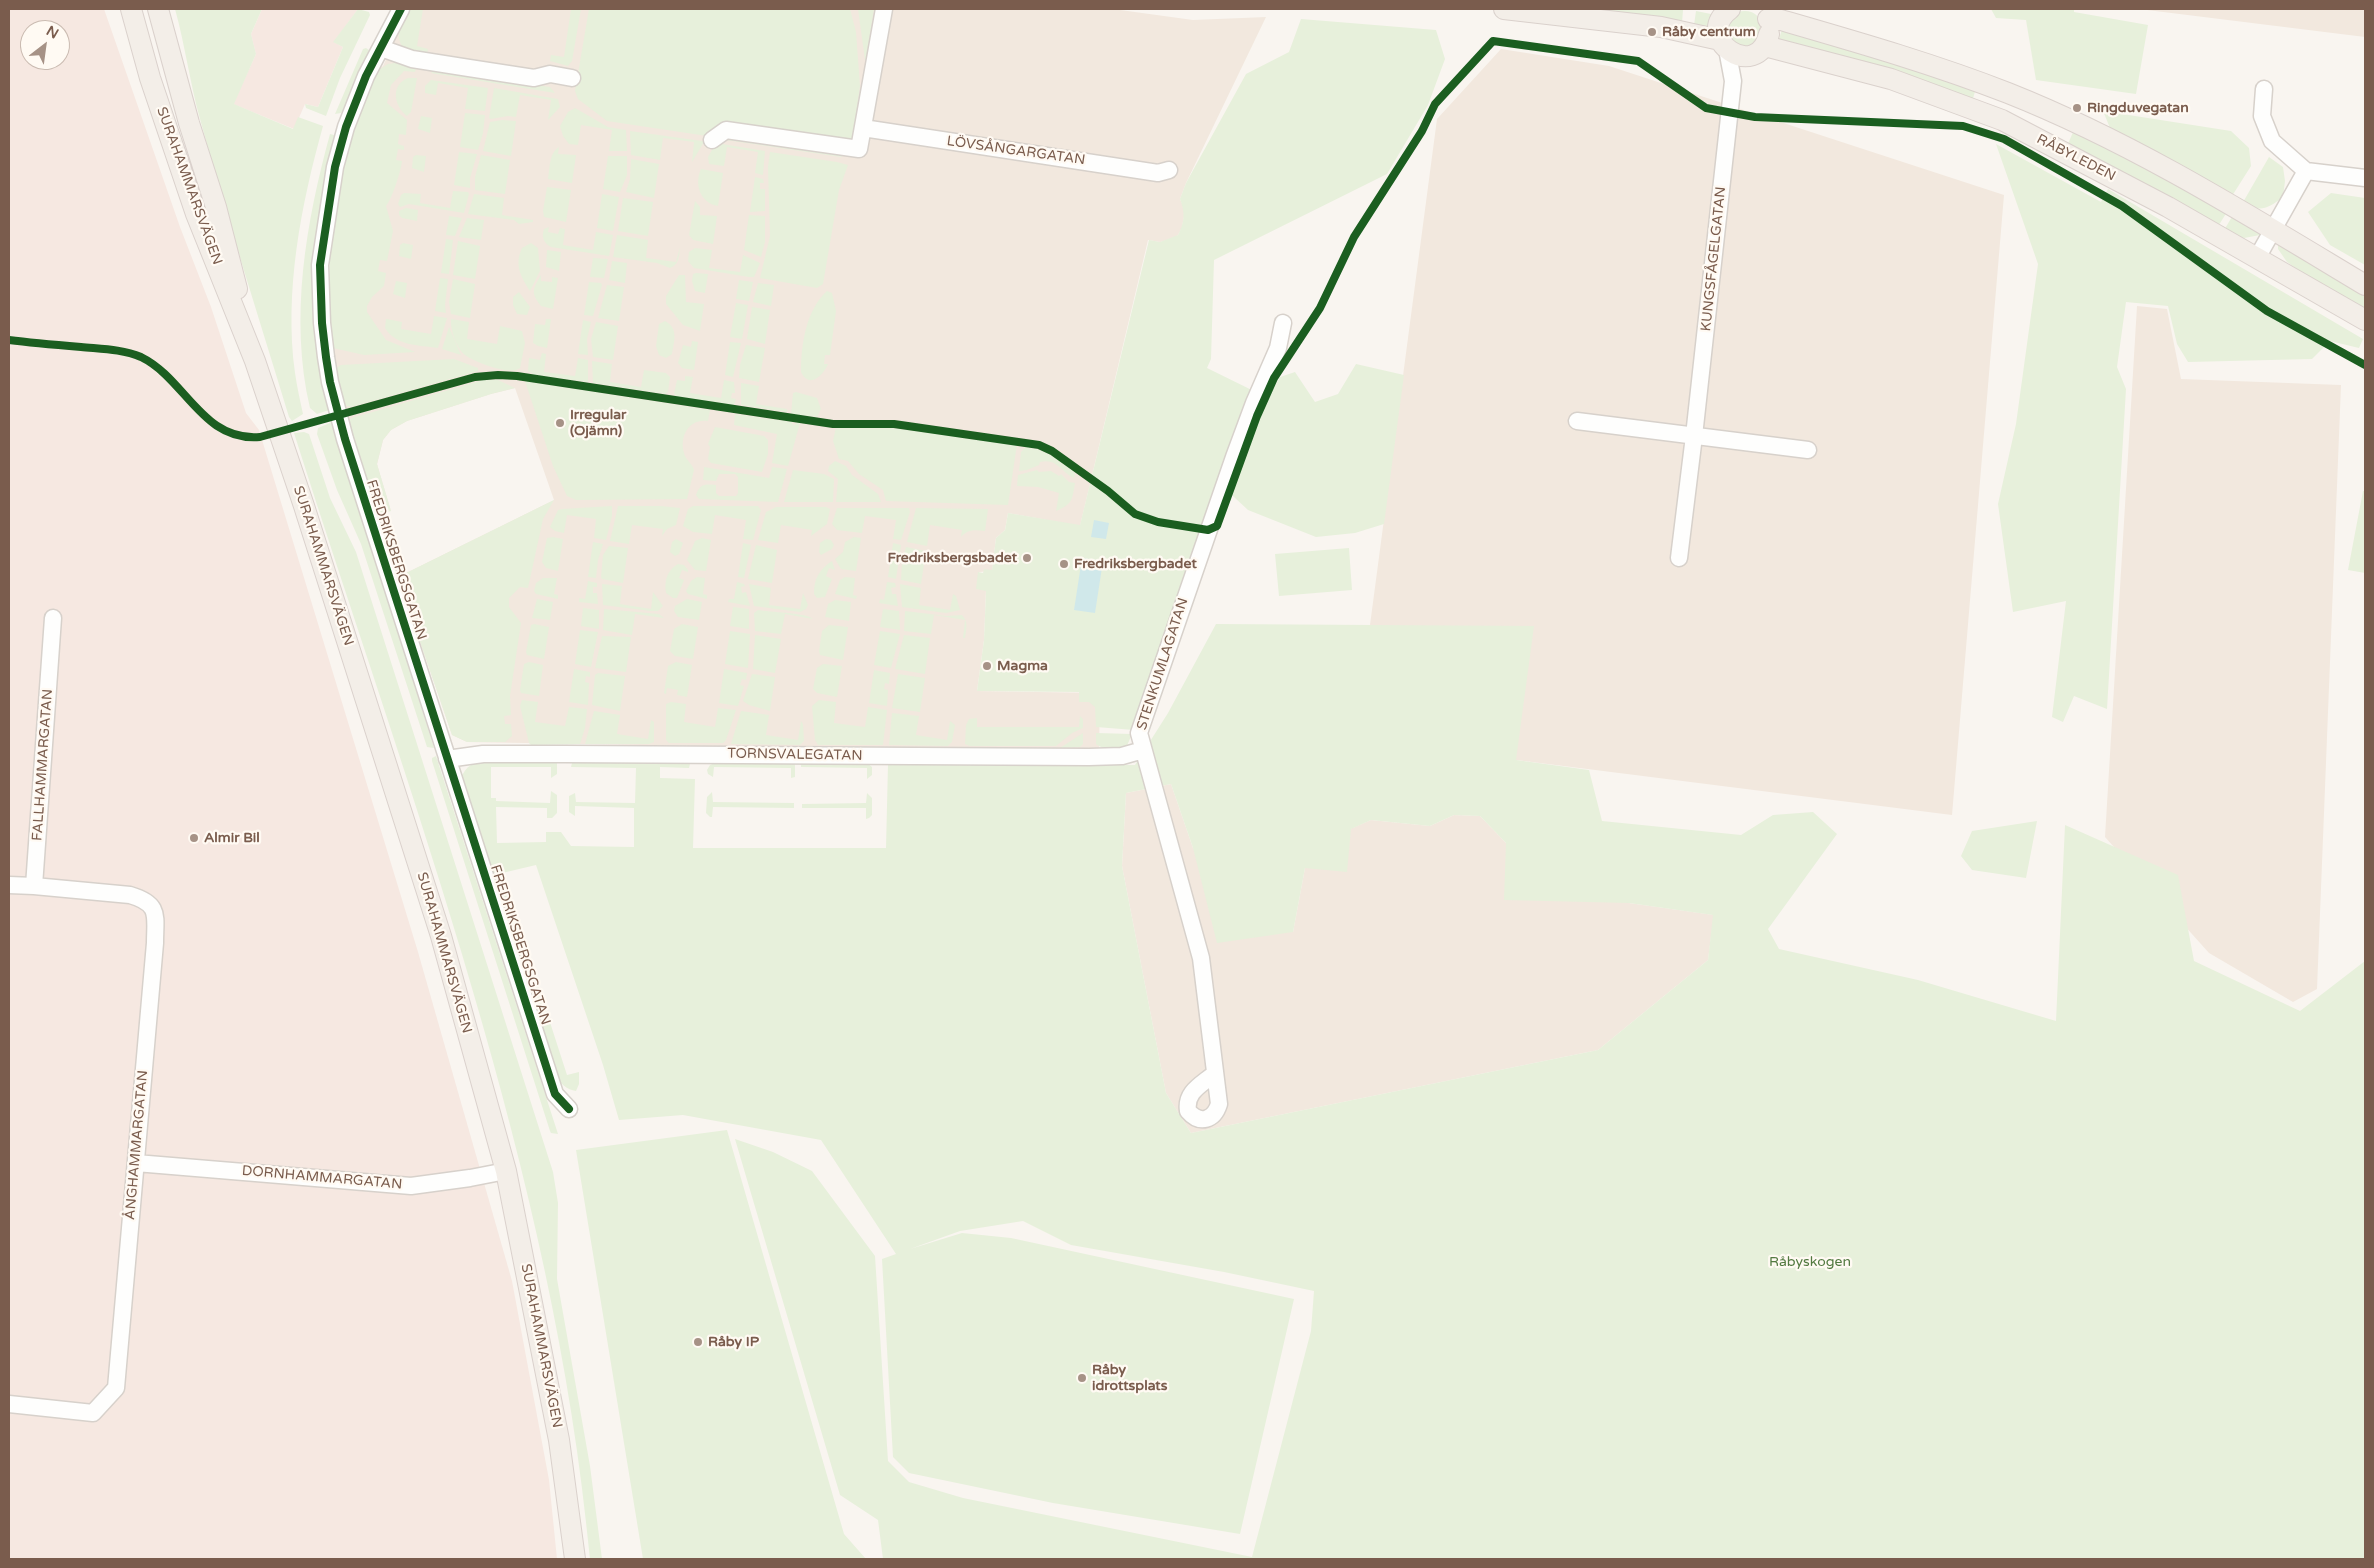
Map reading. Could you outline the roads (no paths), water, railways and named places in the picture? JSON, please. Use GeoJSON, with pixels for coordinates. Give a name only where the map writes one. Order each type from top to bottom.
{"type":"FeatureCollection","features":[{"type":"Feature","properties":{"kind":"main road","name":"SURAHAMMARSVÄGEN"},"geometry":{"type":"LineString","coordinates":[[131,9],[150,78],[196,214],[255,361],[304,506],[441,936],[506,1171],[559,1440],[575,1559]]}},
{"type":"Feature","properties":{"kind":"main road","name":"SURAHAMMARSVÄGEN"},"geometry":{"type":"LineString","coordinates":[[158,9],[189,123],[216,207],[255,361]]}},
{"type":"Feature","properties":{"kind":"main road","name":"RÅBYLEDEN"},"geometry":{"type":"LineString","coordinates":[[1504,9],[1661,27],[1724,44],[1733,54],[1757,51],[1891,79],[2002,120],[2168,206],[2365,320]]}},
{"type":"Feature","properties":{"kind":"main road"},"geometry":{"type":"LineString","coordinates":[[1724,44],[1720,23],[1725,9]]}},
{"type":"Feature","properties":{"kind":"main road","name":"RÅBYLEDEN"},"geometry":{"type":"LineString","coordinates":[[1757,51],[1770,28],[1761,11]]}},
{"type":"Feature","properties":{"kind":"main road","name":"RÅBYLEDEN"},"geometry":{"type":"LineString","coordinates":[[1761,11],[1781,20],[1867,45],[2009,94],[2100,135],[2274,230],[2365,285]]}},
{"type":"Feature","properties":{"kind":"street","name":"FREDRIKSBERGSGATAN"},"geometry":{"type":"LineString","coordinates":[[401,9],[366,76],[346,127],[335,167],[320,265],[322,323],[330,382],[345,439],[554,1094],[569,1109]]}},
{"type":"Feature","properties":{"kind":"street"},"geometry":{"type":"LineString","coordinates":[[712,140],[726,130],[859,149],[884,9]]}},
{"type":"Feature","properties":{"kind":"street","name":"KUNGSFÅGELGATAN"},"geometry":{"type":"LineString","coordinates":[[1679,558],[1733,81],[1724,44]]}},
{"type":"Feature","properties":{"kind":"street"},"geometry":{"type":"LineString","coordinates":[[381,48],[412,59],[469,68],[534,78],[550,74],[572,78]]}},
{"type":"Feature","properties":{"kind":"street","name":"KUNGSFÅGELGATAN"},"geometry":{"type":"LineString","coordinates":[[1733,81],[1757,51]]}},
{"type":"Feature","properties":{"kind":"street"},"geometry":{"type":"LineString","coordinates":[[2264,89],[2262,116],[2272,141],[2306,171],[2365,178]]}},
{"type":"Feature","properties":{"kind":"street","name":"LÖVSÅNGARGATAN"},"geometry":{"type":"LineString","coordinates":[[863,128],[1158,173],[1169,170]]}},
{"type":"Feature","properties":{"kind":"street"},"geometry":{"type":"LineString","coordinates":[[2257,258],[2306,171]]}},
{"type":"Feature","properties":{"kind":"street","name":"STENKUMLAGATAN"},"geometry":{"type":"LineString","coordinates":[[1214,1074],[1201,958],[1139,733],[1234,457],[1254,403],[1278,348],[1283,323]]}},
{"type":"Feature","properties":{"kind":"street"},"geometry":{"type":"LineString","coordinates":[[1577,421],[1808,450]]}},
{"type":"Feature","properties":{"kind":"street","name":"FALLHAMMARGATAN"},"geometry":{"type":"LineString","coordinates":[[34,886],[54,618]]}},
{"type":"Feature","properties":{"kind":"street","name":"TORNSVALEGATAN"},"geometry":{"type":"LineString","coordinates":[[447,759],[482,754],[1089,757],[1122,756],[1143,750]]}},
{"type":"Feature","properties":{"kind":"street"},"geometry":{"type":"LineString","coordinates":[[9,885],[34,886]]}},
{"type":"Feature","properties":{"kind":"street","name":"ÅNGHAMMARGATAN"},"geometry":{"type":"LineString","coordinates":[[9,1404],[94,1412],[116,1388],[155,943],[155,911],[151,904],[130,895],[34,886]]}},
{"type":"Feature","properties":{"kind":"street","name":"DORNHAMMARGATAN"},"geometry":{"type":"LineString","coordinates":[[136,1163],[411,1186],[506,1171]]}},
{"type":"Feature","properties":{"kind":"water"},"geometry":{"type":"Polygon","coordinates":[[[1094,520],[1109,523],[1106,539],[1091,537],[1094,520]]]}},
{"type":"Feature","properties":{"kind":"water"},"geometry":{"type":"Polygon","coordinates":[[[1082,558],[1103,561],[1095,613],[1074,610],[1082,558]]]}},
{"type":"Feature","properties":{"kind":"place","name":"Råby centrum"},"geometry":{"type":"Point","coordinates":[1652,32]}},
{"type":"Feature","properties":{"kind":"place","name":"Ringduvegatan"},"geometry":{"type":"Point","coordinates":[2077,108]}},
{"type":"Feature","properties":{"kind":"place","name":"Irregular (Ojämn)"},"geometry":{"type":"Point","coordinates":[560,423]}},
{"type":"Feature","properties":{"kind":"place","name":"Fredriksbergsbadet"},"geometry":{"type":"Point","coordinates":[1027,558]}},
{"type":"Feature","properties":{"kind":"place","name":"Fredriksbergbadet"},"geometry":{"type":"Point","coordinates":[1064,564]}},
{"type":"Feature","properties":{"kind":"place","name":"Magma"},"geometry":{"type":"Point","coordinates":[987,666]}},
{"type":"Feature","properties":{"kind":"place","name":"Almir Bil"},"geometry":{"type":"Point","coordinates":[194,838]}},
{"type":"Feature","properties":{"kind":"place","name":"Råby IP"},"geometry":{"type":"Point","coordinates":[698,1342]}},
{"type":"Feature","properties":{"kind":"place","name":"Råby idrottsplats"},"geometry":{"type":"Point","coordinates":[1082,1378]}},
{"type":"Feature","properties":{"kind":"park label","name":"Råbyskogen"},"geometry":{"type":"Point","coordinates":[1810,1262]}}]}
